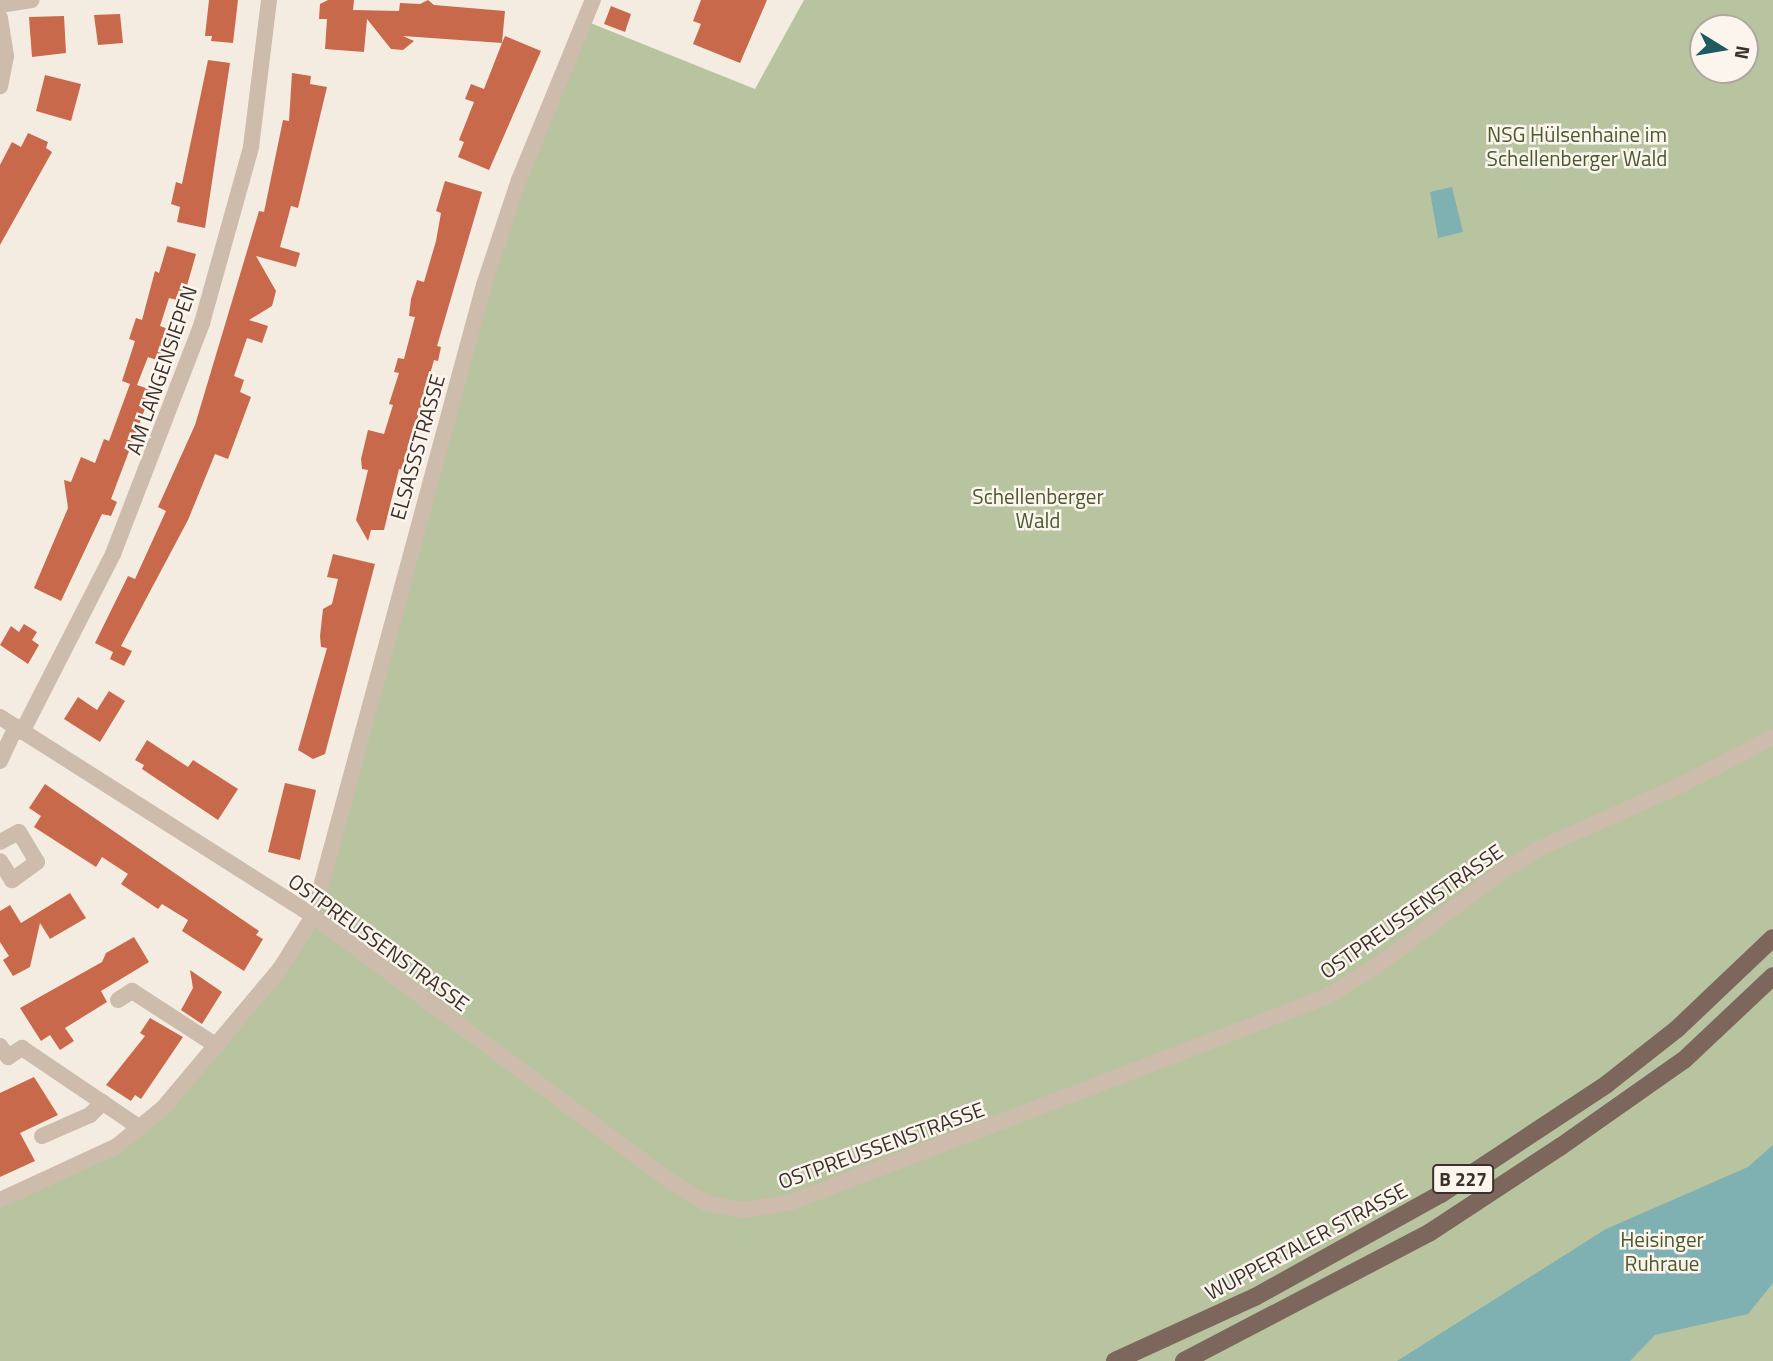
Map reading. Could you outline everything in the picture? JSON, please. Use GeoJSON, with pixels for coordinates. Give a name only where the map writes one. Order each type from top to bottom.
{"type":"FeatureCollection","features":[{"type":"Feature","properties":{"kind":"main road","name":"WUPPERTALER STRASSE"},"geometry":{"type":"LineString","coordinates":[[1115,1361],[1255,1297],[1451,1187],[1617,1076],[1677,1030],[1773,938]]}},
{"type":"Feature","properties":{"kind":"main road","name":"B 227"},"geometry":{"type":"LineString","coordinates":[[1184,1361],[1429,1233],[1560,1147],[1684,1059],[1773,976]]}},
{"type":"Feature","properties":{"kind":"street"},"geometry":{"type":"LineString","coordinates":[[0,5],[32,0]]}},
{"type":"Feature","properties":{"kind":"street","name":"AM LANGENSIEPEN"},"geometry":{"type":"LineString","coordinates":[[19,729],[124,530],[202,323],[251,147],[269,0]]}},
{"type":"Feature","properties":{"kind":"street","name":"ELSASSSTRASSE"},"geometry":{"type":"LineString","coordinates":[[0,1200],[84,1163],[140,1128],[217,1046],[288,958],[313,916],[484,285],[519,180],[593,0]]}},
{"type":"Feature","properties":{"kind":"street"},"geometry":{"type":"LineString","coordinates":[[0,18],[6,56],[0,86]]}},
{"type":"Feature","properties":{"kind":"street","name":"OSTPREUSSENSTRASSE"},"geometry":{"type":"LineString","coordinates":[[0,717],[313,916],[673,1183],[706,1203],[760,1209],[858,1178],[1326,997],[1377,966],[1498,874],[1538,849],[1683,784],[1773,737]]}},
{"type":"Feature","properties":{"kind":"street"},"geometry":{"type":"LineString","coordinates":[[0,761],[19,729]]}},
{"type":"Feature","properties":{"kind":"street"},"geometry":{"type":"LineString","coordinates":[[0,842],[19,832],[37,862],[12,880],[0,861]]}},
{"type":"Feature","properties":{"kind":"street"},"geometry":{"type":"LineString","coordinates":[[118,1000],[132,991],[217,1046]]}},
{"type":"Feature","properties":{"kind":"street"},"geometry":{"type":"LineString","coordinates":[[3,1055],[22,1048],[140,1128]]}},
{"type":"Feature","properties":{"kind":"street"},"geometry":{"type":"LineString","coordinates":[[42,1136],[90,1115],[103,1102]]}},
{"type":"Feature","properties":{"kind":"green space","name":"Schellenberger Wald"},"geometry":{"type":"Polygon","coordinates":[[[804,0],[1773,0],[1773,1361],[0,1361],[0,1202],[116,1149],[299,947],[522,181],[588,22],[755,89],[804,0]]]}},
{"type":"Feature","properties":{"kind":"water"},"geometry":{"type":"Polygon","coordinates":[[[1452,187],[1463,232],[1438,238],[1430,192],[1452,187]]]}},
{"type":"Feature","properties":{"kind":"water"},"geometry":{"type":"Polygon","coordinates":[[[1773,1145],[1773,1283],[1748,1314],[1655,1335],[1630,1361],[1397,1361],[1606,1229],[1748,1167],[1773,1145]]]}},
{"type":"Feature","properties":{"kind":"building"},"geometry":{"type":"Polygon","coordinates":[[[209,0],[238,0],[233,43],[211,41],[212,36],[205,36],[209,0]]]}},
{"type":"Feature","properties":{"kind":"building"},"geometry":{"type":"Polygon","coordinates":[[[328,0],[354,0],[353,10],[399,11],[400,3],[420,4],[428,0],[434,5],[505,11],[502,43],[403,36],[414,41],[403,50],[391,49],[367,19],[364,52],[325,49],[327,19],[319,19],[320,4],[328,0]]]}},
{"type":"Feature","properties":{"kind":"building"},"geometry":{"type":"Polygon","coordinates":[[[701,0],[767,0],[740,63],[693,44],[701,24],[693,21],[701,0]]]}},
{"type":"Feature","properties":{"kind":"building"},"geometry":{"type":"Polygon","coordinates":[[[611,6],[631,14],[625,32],[604,24],[611,6]]]}},
{"type":"Feature","properties":{"kind":"building"},"geometry":{"type":"Polygon","coordinates":[[[120,14],[123,43],[98,45],[94,15],[120,14]]]}},
{"type":"Feature","properties":{"kind":"building"},"geometry":{"type":"Polygon","coordinates":[[[64,16],[66,53],[32,57],[29,17],[64,16]]]}},
{"type":"Feature","properties":{"kind":"building"},"geometry":{"type":"Polygon","coordinates":[[[505,36],[541,51],[489,170],[458,157],[464,142],[459,140],[474,102],[465,99],[471,84],[484,89],[505,36]]]}},
{"type":"Feature","properties":{"kind":"building"},"geometry":{"type":"Polygon","coordinates":[[[208,60],[230,63],[205,228],[177,222],[180,207],[171,204],[176,182],[182,184],[208,60]]]}},
{"type":"Feature","properties":{"kind":"building"},"geometry":{"type":"Polygon","coordinates":[[[292,73],[311,76],[310,84],[327,87],[298,208],[291,206],[280,247],[300,253],[296,267],[256,256],[276,291],[272,306],[249,320],[268,326],[262,343],[247,338],[234,376],[244,380],[240,392],[251,397],[228,459],[215,454],[188,520],[121,646],[132,651],[124,666],[110,659],[113,652],[95,643],[128,576],[135,579],[166,511],[158,507],[195,425],[259,211],[264,212],[283,120],[289,121],[292,73]]]}},
{"type":"Feature","properties":{"kind":"building"},"geometry":{"type":"Polygon","coordinates":[[[45,75],[81,84],[71,121],[36,111],[45,75]]]}},
{"type":"Feature","properties":{"kind":"building"},"geometry":{"type":"Polygon","coordinates":[[[28,133],[48,142],[46,148],[52,152],[0,245],[0,165],[12,142],[21,147],[28,133]]]}},
{"type":"Feature","properties":{"kind":"building"},"geometry":{"type":"Polygon","coordinates":[[[445,181],[482,192],[437,346],[441,347],[438,361],[434,360],[403,470],[399,469],[384,530],[371,530],[368,541],[356,520],[368,470],[362,469],[361,459],[368,430],[384,434],[393,405],[389,404],[399,373],[394,372],[398,358],[404,359],[415,317],[409,316],[417,280],[424,282],[436,241],[441,213],[436,211],[445,181]]]}},
{"type":"Feature","properties":{"kind":"building"},"geometry":{"type":"Polygon","coordinates":[[[167,246],[196,254],[184,296],[181,301],[169,298],[160,326],[173,331],[162,362],[148,357],[137,385],[152,390],[111,499],[117,502],[111,516],[102,514],[61,601],[34,588],[68,508],[64,480],[71,482],[81,457],[95,463],[104,439],[109,441],[130,384],[122,381],[135,341],[129,339],[136,318],[142,320],[155,271],[159,273],[167,246]]]}},
{"type":"Feature","properties":{"kind":"building"},"geometry":{"type":"Polygon","coordinates":[[[333,554],[375,564],[325,754],[313,759],[298,750],[327,648],[321,647],[320,636],[323,609],[332,604],[338,579],[327,577],[333,554]]]}},
{"type":"Feature","properties":{"kind":"building"},"geometry":{"type":"Polygon","coordinates":[[[24,624],[37,632],[32,640],[39,645],[28,664],[0,645],[11,626],[19,632],[24,624]]]}},
{"type":"Feature","properties":{"kind":"building"},"geometry":{"type":"Polygon","coordinates":[[[109,691],[125,701],[100,742],[64,719],[78,697],[97,710],[109,691]]]}},
{"type":"Feature","properties":{"kind":"building"},"geometry":{"type":"Polygon","coordinates":[[[147,740],[188,767],[193,760],[238,789],[218,820],[142,769],[144,765],[135,760],[147,740]]]}},
{"type":"Feature","properties":{"kind":"building"},"geometry":{"type":"Polygon","coordinates":[[[285,783],[316,790],[300,860],[268,852],[285,783]]]}},
{"type":"Feature","properties":{"kind":"building"},"geometry":{"type":"Polygon","coordinates":[[[45,784],[259,931],[256,935],[263,939],[244,971],[182,931],[188,920],[162,904],[158,909],[121,884],[128,874],[102,857],[96,867],[34,827],[41,816],[29,808],[45,784]]]}},
{"type":"Feature","properties":{"kind":"building"},"geometry":{"type":"Polygon","coordinates":[[[70,893],[86,918],[50,939],[40,923],[30,967],[13,976],[3,960],[9,956],[0,942],[0,911],[10,905],[21,923],[70,893]]]}},
{"type":"Feature","properties":{"kind":"building"},"geometry":{"type":"Polygon","coordinates":[[[134,937],[149,962],[101,991],[107,1002],[65,1028],[74,1041],[60,1050],[50,1035],[41,1041],[20,1008],[102,962],[106,953],[134,937]]]}},
{"type":"Feature","properties":{"kind":"building"},"geometry":{"type":"Polygon","coordinates":[[[190,970],[222,992],[202,1024],[181,1010],[193,988],[190,970]]]}},
{"type":"Feature","properties":{"kind":"building"},"geometry":{"type":"Polygon","coordinates":[[[150,1018],[183,1037],[141,1099],[135,1095],[131,1101],[106,1085],[145,1036],[140,1033],[150,1018]]]}},
{"type":"Feature","properties":{"kind":"building"},"geometry":{"type":"Polygon","coordinates":[[[34,1077],[58,1115],[20,1133],[35,1161],[0,1177],[0,1093],[34,1077]]]}},
{"type":"Feature","properties":{"kind":"park label","name":"NSG Hülsenhaine im Schellenberger Wald"},"geometry":{"type":"Point","coordinates":[1577,146]}},
{"type":"Feature","properties":{"kind":"park label","name":"Heisinger Ruhraue"},"geometry":{"type":"Point","coordinates":[1662,1251]}}]}
